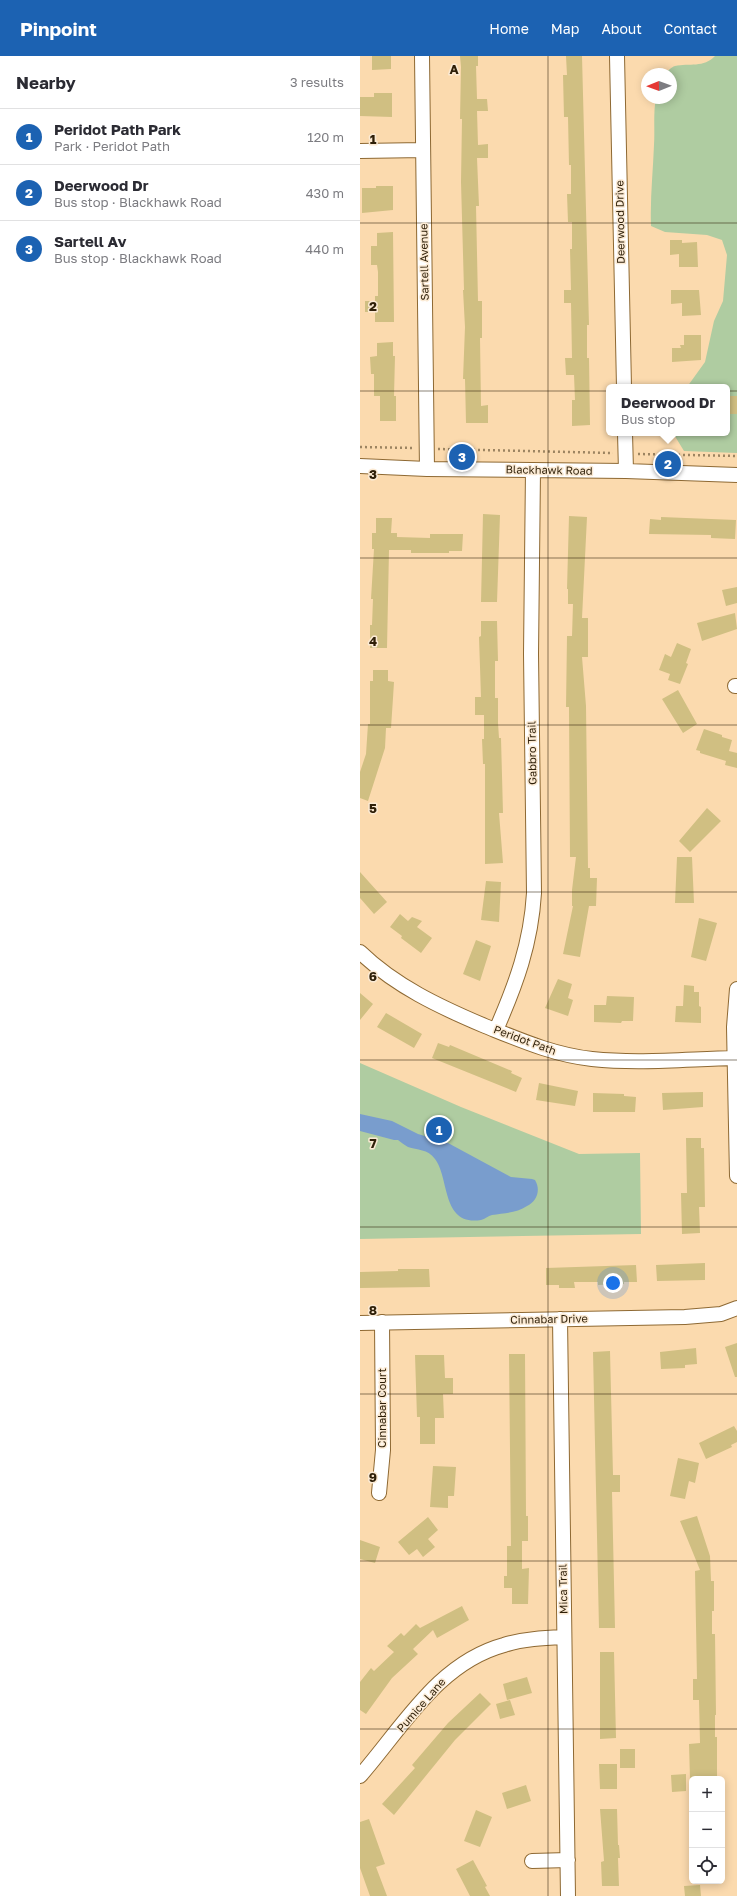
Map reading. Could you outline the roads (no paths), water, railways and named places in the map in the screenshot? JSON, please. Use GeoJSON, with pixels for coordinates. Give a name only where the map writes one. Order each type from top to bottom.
{"type":"FeatureCollection","features":[{"type":"Feature","properties":{"kind":"street","name":"Sartell Avenue"},"geometry":{"type":"LineString","coordinates":[[422,56],[426,469]]}},
{"type":"Feature","properties":{"kind":"street","name":"Deerwood Drive"},"geometry":{"type":"LineString","coordinates":[[616,56],[624,384]]}},
{"type":"Feature","properties":{"kind":"street"},"geometry":{"type":"LineString","coordinates":[[360,151],[423,150]]}},
{"type":"Feature","properties":{"kind":"street"},"geometry":{"type":"LineString","coordinates":[[625,436],[626,471]]}},
{"type":"Feature","properties":{"kind":"street","name":"Blackhawk Road"},"geometry":{"type":"LineString","coordinates":[[360,466],[426,469],[626,471],[737,475]]}},
{"type":"Feature","properties":{"kind":"street","name":"Gabbro Trail"},"geometry":{"type":"LineString","coordinates":[[496,1030],[516,982],[526,952],[532,921],[534,893],[531,654],[533,470]]}},
{"type":"Feature","properties":{"kind":"street","name":"Peridot Path"},"geometry":{"type":"LineString","coordinates":[[360,952],[387,974],[416,993],[450,1011],[540,1048],[593,1059],[621,1061],[735,1058]]}},
{"type":"Feature","properties":{"kind":"street"},"geometry":{"type":"LineString","coordinates":[[737,988],[734,1012],[737,1176]]}},
{"type":"Feature","properties":{"kind":"street","name":"Cinnabar Drive"},"geometry":{"type":"LineString","coordinates":[[360,1322],[695,1316],[721,1314],[737,1308]]}},
{"type":"Feature","properties":{"kind":"street","name":"Mica Trail"},"geometry":{"type":"LineString","coordinates":[[560,1319],[568,1896]]}},
{"type":"Feature","properties":{"kind":"street","name":"Cinnabar Court"},"geometry":{"type":"LineString","coordinates":[[379,1493],[383,1450],[382,1322]]}},
{"type":"Feature","properties":{"kind":"street","name":"Pumice Lane"},"geometry":{"type":"LineString","coordinates":[[360,1776],[432,1689],[456,1668],[484,1651],[503,1645],[532,1639],[564,1638]]}},
{"type":"Feature","properties":{"kind":"street"},"geometry":{"type":"LineString","coordinates":[[532,1861],[568,1860]]}},
{"type":"Feature","properties":{"kind":"water"},"geometry":{"type":"Polygon","coordinates":[[[360,1114],[392,1121],[418,1134],[448,1143],[511,1177],[535,1180],[538,1188],[536,1198],[530,1204],[519,1210],[492,1215],[481,1220],[468,1220],[459,1216],[453,1209],[440,1168],[435,1159],[429,1153],[408,1147],[398,1140],[360,1131],[360,1114]]]}},
{"type":"Feature","properties":{"kind":"place","name":"Sartell Av"},"geometry":{"type":"Point","coordinates":[462,457]}},
{"type":"Feature","properties":{"kind":"place","name":"Deerwood Dr"},"geometry":{"type":"Point","coordinates":[668,464]}},
{"type":"Feature","properties":{"kind":"place","name":"Peridot Path Park"},"geometry":{"type":"Point","coordinates":[439,1130]}}]}
